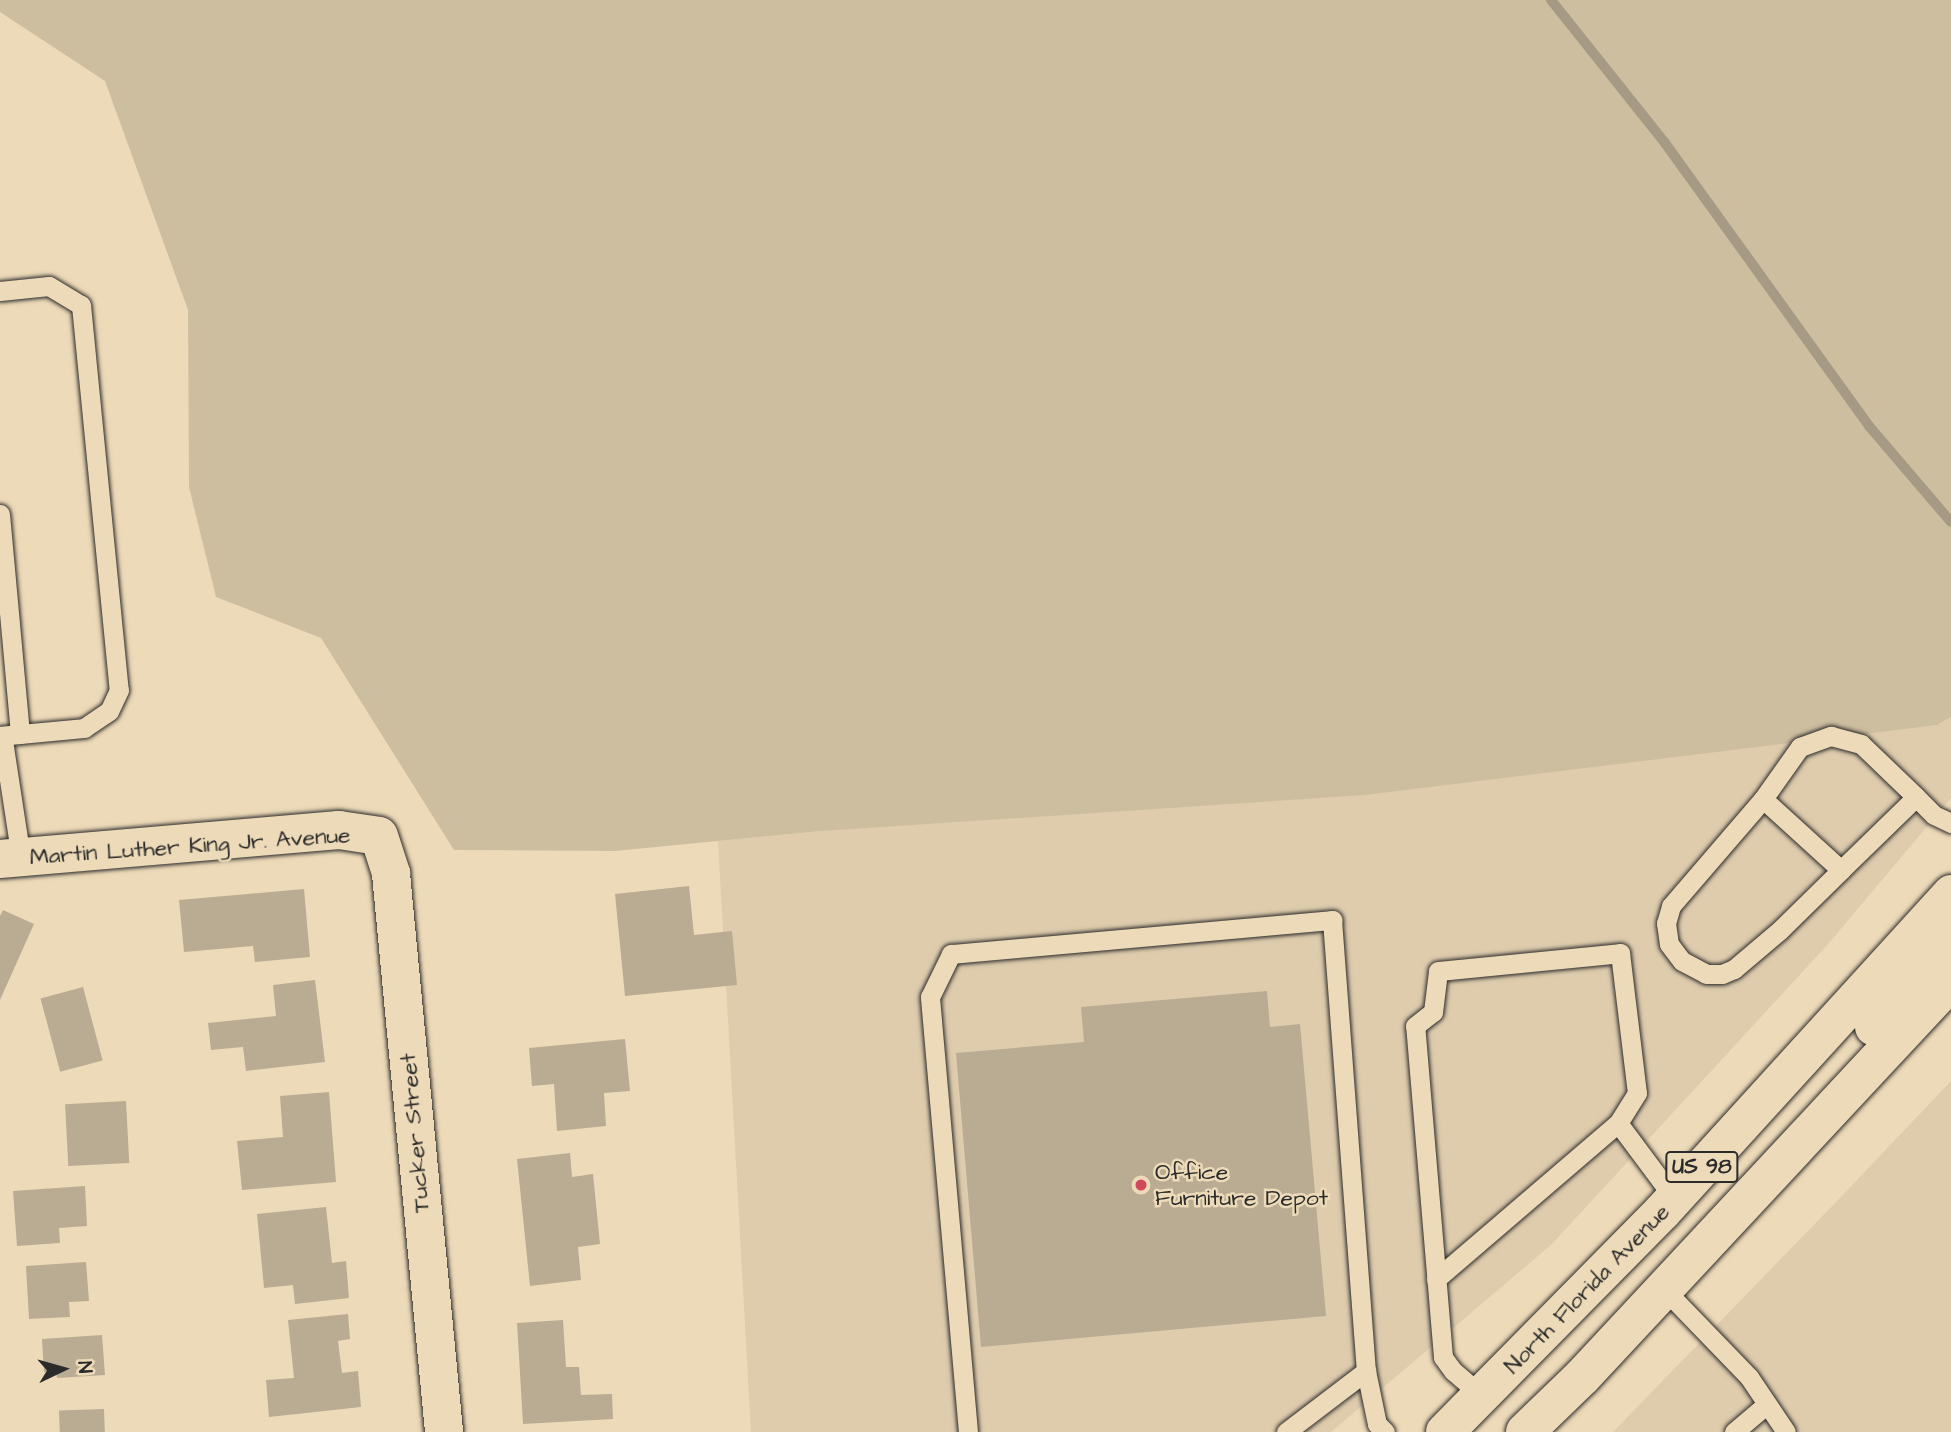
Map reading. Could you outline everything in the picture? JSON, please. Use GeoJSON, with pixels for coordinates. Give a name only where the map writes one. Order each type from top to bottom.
{"type":"FeatureCollection","features":[{"type":"Feature","properties":{"kind":"main road","name":"Martin Luther King Jr. Avenue"},"geometry":{"type":"LineString","coordinates":[[10,858],[339,830],[379,836]]}},
{"type":"Feature","properties":{"kind":"main road","name":"Tucker Street"},"geometry":{"type":"LineString","coordinates":[[379,836],[391,874],[444,1432]]}},
{"type":"Feature","properties":{"kind":"main road","name":"North Florida Avenue"},"geometry":{"type":"LineString","coordinates":[[1445,1432],[1480,1414],[1578,1299],[1674,1198],[1951,894]]}},
{"type":"Feature","properties":{"kind":"main road"},"geometry":{"type":"LineString","coordinates":[[1710,1240],[1735,1182],[1788,1126],[1951,938]]}},
{"type":"Feature","properties":{"kind":"main road","name":"US 98"},"geometry":{"type":"LineString","coordinates":[[1525,1432],[1582,1377],[1951,981]]}},
{"type":"Feature","properties":{"kind":"lane"},"geometry":{"type":"LineString","coordinates":[[0,290],[49,286],[81,305],[119,690],[109,711],[84,728],[0,736]]}},
{"type":"Feature","properties":{"kind":"lane"},"geometry":{"type":"LineString","coordinates":[[0,514],[7,665],[20,734]]}},
{"type":"Feature","properties":{"kind":"lane"},"geometry":{"type":"LineString","coordinates":[[1916,797],[1780,930],[1734,969],[1722,974],[1706,974],[1682,961],[1669,944],[1665,923],[1671,906],[1763,799],[1800,747],[1831,736],[1861,744],[1916,797],[1934,815],[1951,823]]}},
{"type":"Feature","properties":{"kind":"lane"},"geometry":{"type":"LineString","coordinates":[[0,743],[4,747],[10,858]]}},
{"type":"Feature","properties":{"kind":"lane"},"geometry":{"type":"LineString","coordinates":[[1763,799],[1841,870]]}},
{"type":"Feature","properties":{"kind":"lane"},"geometry":{"type":"LineString","coordinates":[[968,1432],[930,997],[951,954],[1332,920],[1366,1371],[1377,1424],[1385,1432]]}},
{"type":"Feature","properties":{"kind":"lane"},"geometry":{"type":"LineString","coordinates":[[1436,1279],[1618,1123],[1637,1093],[1620,953],[1438,971],[1433,1012],[1415,1027],[1436,1279],[1443,1357],[1480,1414]]}},
{"type":"Feature","properties":{"kind":"lane"},"geometry":{"type":"LineString","coordinates":[[1618,1123],[1674,1198]]}},
{"type":"Feature","properties":{"kind":"lane"},"geometry":{"type":"LineString","coordinates":[[1664,1289],[1749,1377],[1786,1432]]}},
{"type":"Feature","properties":{"kind":"lane"},"geometry":{"type":"LineString","coordinates":[[1286,1432],[1366,1371]]}},
{"type":"Feature","properties":{"kind":"lane"},"geometry":{"type":"LineString","coordinates":[[1734,1432],[1767,1404]]}},
{"type":"Feature","properties":{"kind":"shaded area"},"geometry":{"type":"Polygon","coordinates":[[[0,0],[1951,0],[1951,717],[1937,725],[1365,795],[822,831],[615,851],[454,850],[321,638],[216,597],[189,487],[188,310],[105,81],[0,12],[0,0]]]}},
{"type":"Feature","properties":{"kind":"shaded area"},"geometry":{"type":"Polygon","coordinates":[[[1951,717],[1951,798],[1829,943],[1552,1244],[1331,1432],[751,1432],[718,841],[1937,725],[1951,717]]]}},
{"type":"Feature","properties":{"kind":"shaded area"},"geometry":{"type":"Polygon","coordinates":[[[1951,1081],[1951,1432],[1613,1432],[1838,1200],[1951,1081]]]}},
{"type":"Feature","properties":{"kind":"building"},"geometry":{"type":"Polygon","coordinates":[[[689,886],[694,935],[732,931],[737,985],[625,996],[615,894],[689,886]]]}},
{"type":"Feature","properties":{"kind":"building"},"geometry":{"type":"Polygon","coordinates":[[[304,889],[310,957],[255,962],[253,946],[184,952],[179,900],[304,889]]]}},
{"type":"Feature","properties":{"kind":"building"},"geometry":{"type":"Polygon","coordinates":[[[3,910],[34,924],[0,1000],[0,916],[3,910]]]}},
{"type":"Feature","properties":{"kind":"building"},"geometry":{"type":"Polygon","coordinates":[[[315,980],[325,1062],[246,1071],[243,1047],[211,1050],[208,1023],[276,1016],[273,985],[315,980]]]}},
{"type":"Feature","properties":{"kind":"building"},"geometry":{"type":"Polygon","coordinates":[[[83,987],[103,1060],[60,1072],[40,998],[83,987]]]}},
{"type":"Feature","properties":{"kind":"building","name":"Office Furniture Depot"},"geometry":{"type":"Polygon","coordinates":[[[1267,991],[1270,1027],[1300,1024],[1326,1316],[981,1347],[956,1053],[1084,1042],[1081,1007],[1267,991]]]}},
{"type":"Feature","properties":{"kind":"building"},"geometry":{"type":"Polygon","coordinates":[[[625,1039],[630,1091],[604,1093],[606,1126],[557,1131],[554,1084],[532,1086],[529,1048],[625,1039]]]}},
{"type":"Feature","properties":{"kind":"building"},"geometry":{"type":"Polygon","coordinates":[[[329,1092],[336,1182],[242,1190],[237,1141],[283,1137],[280,1096],[329,1092]]]}},
{"type":"Feature","properties":{"kind":"building"},"geometry":{"type":"Polygon","coordinates":[[[126,1101],[129,1163],[68,1166],[65,1104],[126,1101]]]}},
{"type":"Feature","properties":{"kind":"building"},"geometry":{"type":"Polygon","coordinates":[[[570,1153],[572,1177],[593,1174],[600,1244],[578,1247],[581,1280],[530,1286],[517,1159],[570,1153]]]}},
{"type":"Feature","properties":{"kind":"building"},"geometry":{"type":"Polygon","coordinates":[[[85,1186],[87,1226],[59,1228],[60,1243],[17,1246],[13,1191],[85,1186]]]}},
{"type":"Feature","properties":{"kind":"building"},"geometry":{"type":"Polygon","coordinates":[[[326,1207],[332,1263],[346,1261],[349,1298],[295,1304],[293,1285],[264,1288],[257,1214],[326,1207]]]}},
{"type":"Feature","properties":{"kind":"building"},"geometry":{"type":"Polygon","coordinates":[[[86,1262],[89,1301],[69,1302],[70,1317],[29,1319],[26,1266],[86,1262]]]}},
{"type":"Feature","properties":{"kind":"building"},"geometry":{"type":"Polygon","coordinates":[[[348,1314],[350,1339],[338,1341],[342,1373],[358,1371],[361,1407],[269,1417],[266,1380],[294,1378],[288,1320],[348,1314]]]}},
{"type":"Feature","properties":{"kind":"building"},"geometry":{"type":"Polygon","coordinates":[[[563,1320],[566,1367],[579,1367],[581,1395],[612,1394],[613,1419],[523,1424],[517,1323],[563,1320]]]}},
{"type":"Feature","properties":{"kind":"building"},"geometry":{"type":"Polygon","coordinates":[[[102,1335],[105,1375],[57,1378],[56,1371],[44,1372],[42,1339],[102,1335]]]}},
{"type":"Feature","properties":{"kind":"building"},"geometry":{"type":"Polygon","coordinates":[[[104,1409],[105,1432],[60,1432],[59,1411],[104,1409]]]}},
{"type":"Feature","properties":{"kind":"waterway"},"geometry":{"type":"LineString","coordinates":[[1551,0],[1665,143],[1869,426],[1951,522]]}},
{"type":"Feature","properties":{"kind":"place","name":"Office Furniture Depot"},"geometry":{"type":"Point","coordinates":[1141,1185]}}]}
